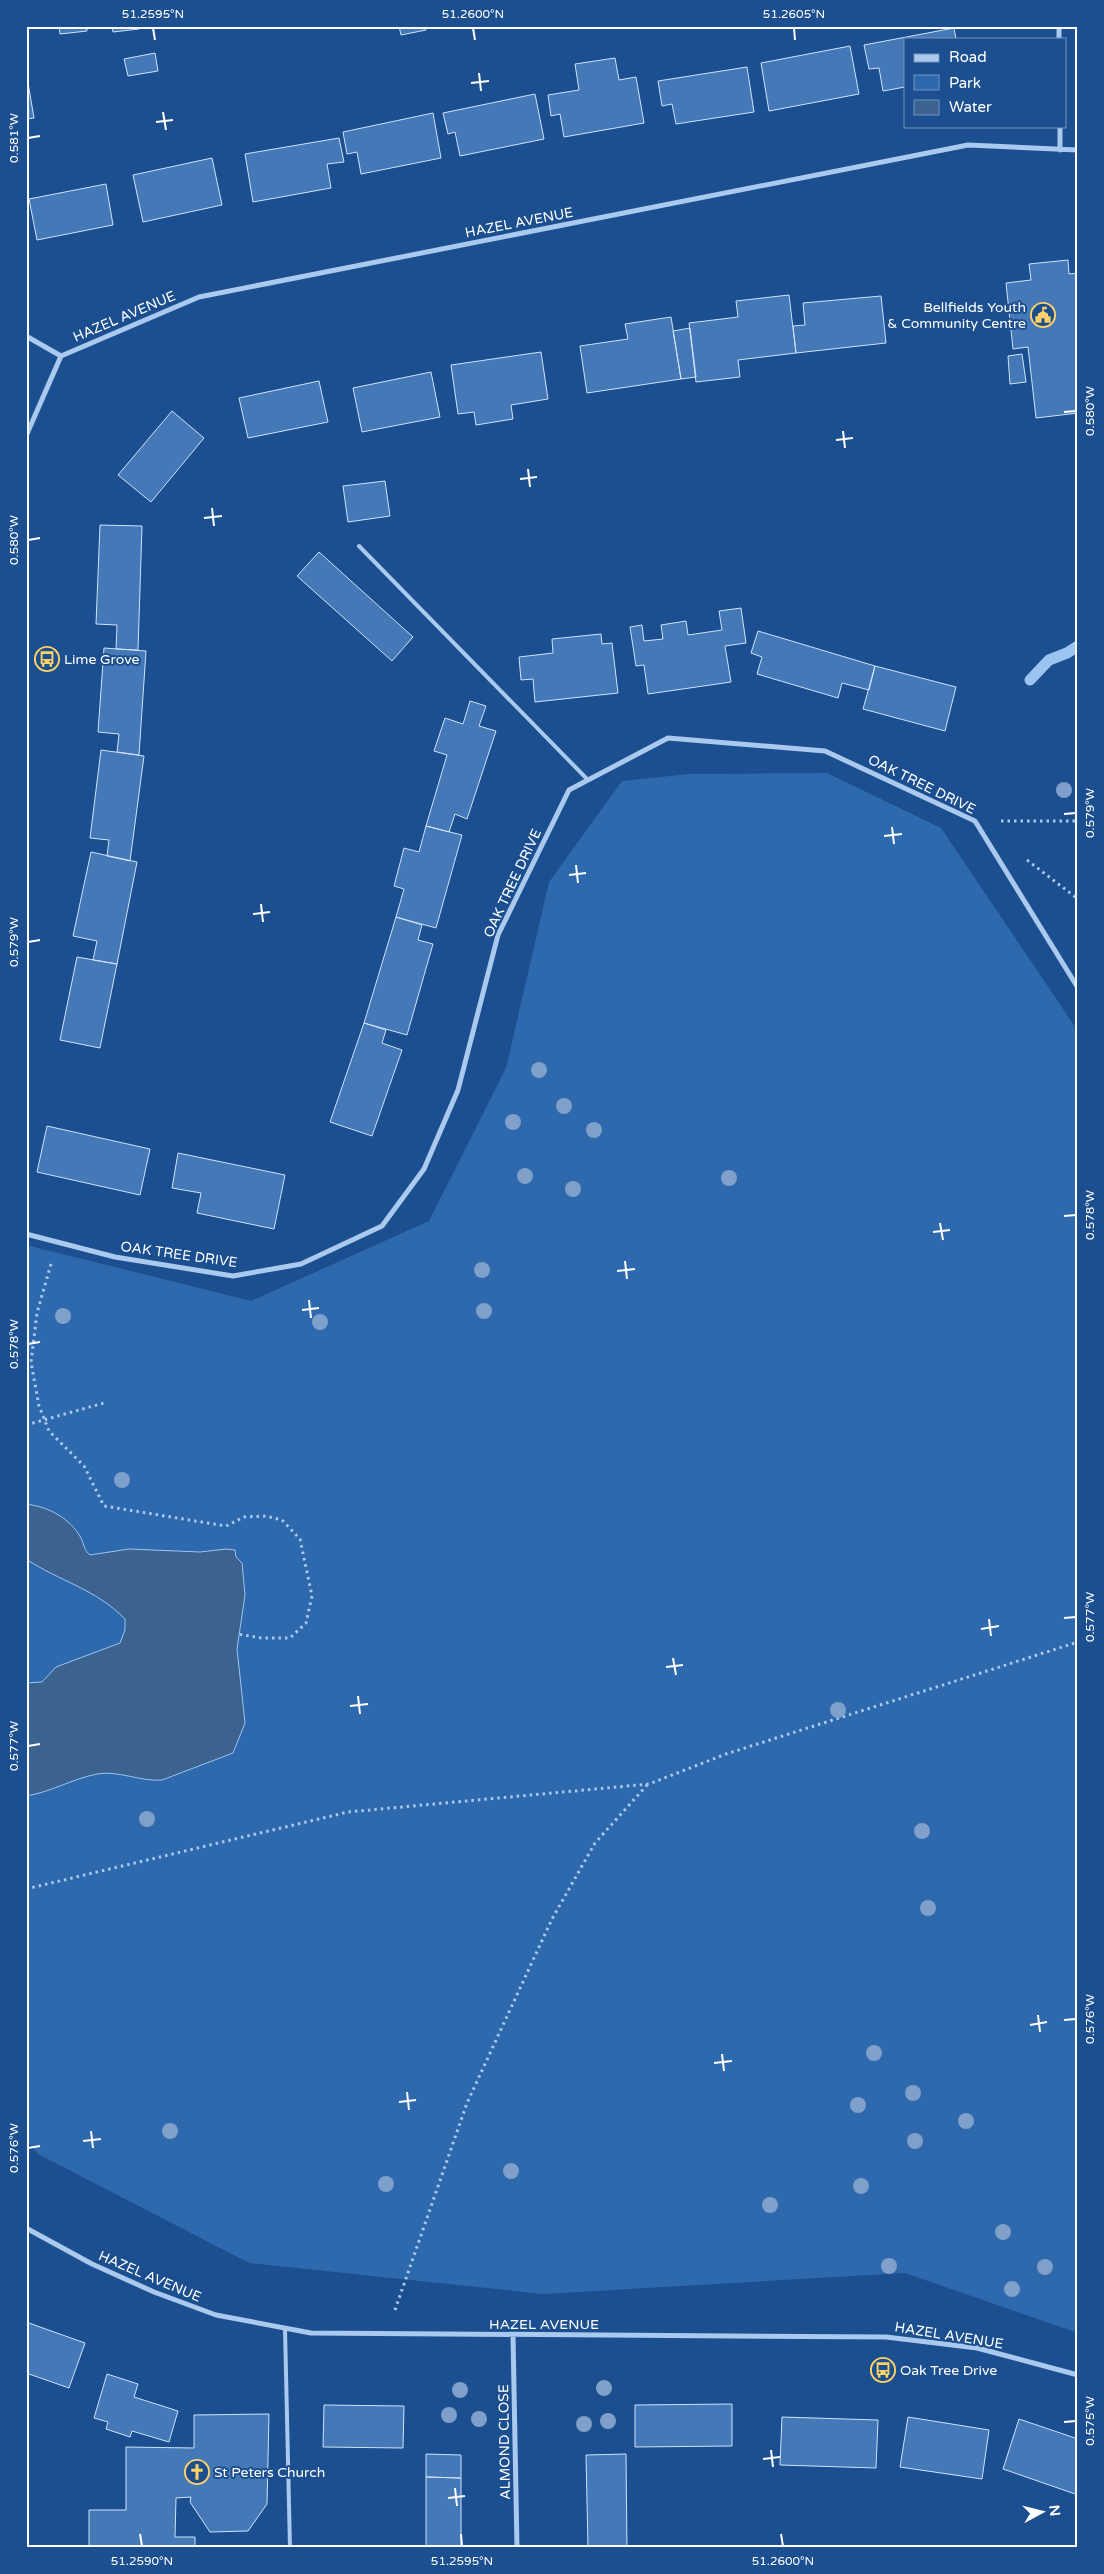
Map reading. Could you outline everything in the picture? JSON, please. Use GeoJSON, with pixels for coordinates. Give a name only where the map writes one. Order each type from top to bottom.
{"type":"FeatureCollection","features":[{"type":"Feature","properties":{"kind":"street"},"geometry":{"type":"LineString","coordinates":[[1060,128],[1060,150]]}},
{"type":"Feature","properties":{"kind":"street","name":"HAZEL AVENUE"},"geometry":{"type":"LineString","coordinates":[[26,436],[61,356],[199,297],[968,145],[1078,150]]}},
{"type":"Feature","properties":{"kind":"street"},"geometry":{"type":"LineString","coordinates":[[26,336],[61,356]]}},
{"type":"Feature","properties":{"kind":"street","name":"OAK TREE DRIVE"},"geometry":{"type":"LineString","coordinates":[[26,1234],[115,1257],[233,1276],[301,1264],[382,1226],[424,1169],[458,1090],[498,935],[569,790],[668,738],[825,750],[975,821],[1078,988]]}},
{"type":"Feature","properties":{"kind":"street","name":"HAZEL AVENUE"},"geometry":{"type":"LineString","coordinates":[[26,2228],[92,2264],[154,2292],[216,2315],[311,2333],[886,2337],[977,2348],[1078,2375]]}},
{"type":"Feature","properties":{"kind":"street","name":"ALMOND CLOSE"},"geometry":{"type":"LineString","coordinates":[[513,2335],[517,2548]]}},
{"type":"Feature","properties":{"kind":"lane"},"geometry":{"type":"LineString","coordinates":[[359,546],[588,780]]}},
{"type":"Feature","properties":{"kind":"lane"},"geometry":{"type":"LineString","coordinates":[[285,2329],[290,2548]]}},
{"type":"Feature","properties":{"kind":"path"},"geometry":{"type":"LineString","coordinates":[[975,821],[1078,821]]}},
{"type":"Feature","properties":{"kind":"path"},"geometry":{"type":"LineString","coordinates":[[57,1242],[37,1313],[31,1362],[39,1406],[49,1431],[84,1466],[104,1506],[226,1526],[244,1517],[266,1516],[282,1520],[300,1539],[312,1596],[306,1623],[290,1638],[262,1638],[238,1634]]}},
{"type":"Feature","properties":{"kind":"path"},"geometry":{"type":"LineString","coordinates":[[26,1425],[104,1403]]}},
{"type":"Feature","properties":{"kind":"path"},"geometry":{"type":"LineString","coordinates":[[26,1889],[348,1812],[649,1784],[726,1754],[1078,1642]]}},
{"type":"Feature","properties":{"kind":"path"},"geometry":{"type":"LineString","coordinates":[[388,2334],[467,2103],[552,1919],[595,1843],[649,1784]]}},
{"type":"Feature","properties":{"kind":"green space"},"geometry":{"type":"Polygon","coordinates":[[[827,773],[941,828],[1078,1031],[1078,2333],[905,2273],[543,2294],[249,2263],[38,2154],[26,2140],[26,1245],[251,1301],[429,1221],[506,1068],[549,882],[622,781],[689,774],[827,773]]]}},
{"type":"Feature","properties":{"kind":"water"},"geometry":{"type":"Polygon","coordinates":[[[26,1504],[51,1511],[65,1519],[81,1538],[85,1549],[90,1555],[129,1549],[200,1552],[226,1549],[235,1550],[236,1557],[242,1563],[245,1595],[237,1649],[245,1723],[233,1753],[162,1780],[105,1773],[79,1779],[44,1792],[26,1796],[26,1683],[42,1682],[56,1667],[120,1643],[125,1630],[125,1619],[102,1600],[26,1559],[26,1504]]]}},
{"type":"Feature","properties":{"kind":"building"},"geometry":{"type":"Polygon","coordinates":[[[59,26],[87,26],[87,31],[60,34],[59,26]]]}},
{"type":"Feature","properties":{"kind":"building"},"geometry":{"type":"Polygon","coordinates":[[[112,26],[139,26],[139,29],[113,32],[112,26]]]}},
{"type":"Feature","properties":{"kind":"building"},"geometry":{"type":"Polygon","coordinates":[[[399,26],[426,26],[426,30],[401,35],[399,26]]]}},
{"type":"Feature","properties":{"kind":"building"},"geometry":{"type":"Polygon","coordinates":[[[954,28],[956,38],[904,38],[904,87],[883,91],[879,68],[869,69],[864,45],[954,28]]]}},
{"type":"Feature","properties":{"kind":"building"},"geometry":{"type":"Polygon","coordinates":[[[850,46],[859,94],[769,111],[761,63],[850,46]]]}},
{"type":"Feature","properties":{"kind":"building"},"geometry":{"type":"Polygon","coordinates":[[[155,53],[158,71],[128,76],[124,59],[155,53]]]}},
{"type":"Feature","properties":{"kind":"building"},"geometry":{"type":"Polygon","coordinates":[[[615,58],[619,80],[636,77],[644,123],[564,137],[560,114],[551,116],[548,95],[579,90],[575,64],[615,58]]]}},
{"type":"Feature","properties":{"kind":"building"},"geometry":{"type":"Polygon","coordinates":[[[747,67],[754,112],[676,124],[672,104],[662,106],[658,81],[747,67]]]}},
{"type":"Feature","properties":{"kind":"building"},"geometry":{"type":"Polygon","coordinates":[[[26,71],[34,118],[26,119],[26,71]]]}},
{"type":"Feature","properties":{"kind":"building"},"geometry":{"type":"Polygon","coordinates":[[[535,94],[544,139],[460,156],[455,132],[448,134],[443,113],[535,94]]]}},
{"type":"Feature","properties":{"kind":"building"},"geometry":{"type":"Polygon","coordinates":[[[433,113],[441,158],[361,174],[357,152],[347,154],[343,132],[433,113]]]}},
{"type":"Feature","properties":{"kind":"building"},"geometry":{"type":"Polygon","coordinates":[[[339,138],[344,162],[327,164],[331,188],[253,202],[245,154],[339,138]]]}},
{"type":"Feature","properties":{"kind":"building"},"geometry":{"type":"Polygon","coordinates":[[[212,158],[222,205],[143,222],[133,175],[212,158]]]}},
{"type":"Feature","properties":{"kind":"building"},"geometry":{"type":"Polygon","coordinates":[[[106,184],[113,225],[37,240],[29,199],[106,184]]]}},
{"type":"Feature","properties":{"kind":"building","name":"Bellfields Youth & Community Centre"},"geometry":{"type":"Polygon","coordinates":[[[1068,260],[1069,274],[1078,273],[1078,413],[1036,418],[1028,347],[1013,349],[1006,283],[1031,280],[1029,264],[1068,260]]]}},
{"type":"Feature","properties":{"kind":"building"},"geometry":{"type":"Polygon","coordinates":[[[789,295],[796,353],[738,360],[740,377],[696,382],[689,323],[738,317],[736,301],[789,295]]]}},
{"type":"Feature","properties":{"kind":"building"},"geometry":{"type":"Polygon","coordinates":[[[881,296],[886,343],[796,353],[793,326],[805,325],[803,303],[881,296]]]}},
{"type":"Feature","properties":{"kind":"building"},"geometry":{"type":"Polygon","coordinates":[[[671,317],[681,379],[587,393],[580,346],[628,339],[625,324],[671,317]]]}},
{"type":"Feature","properties":{"kind":"building"},"geometry":{"type":"Polygon","coordinates":[[[690,328],[696,377],[681,379],[673,331],[690,328]]]}},
{"type":"Feature","properties":{"kind":"building"},"geometry":{"type":"Polygon","coordinates":[[[541,352],[548,399],[511,405],[513,419],[476,425],[474,412],[458,414],[451,365],[541,352]]]}},
{"type":"Feature","properties":{"kind":"building"},"geometry":{"type":"Polygon","coordinates":[[[1022,354],[1026,382],[1010,384],[1008,356],[1022,354]]]}},
{"type":"Feature","properties":{"kind":"building"},"geometry":{"type":"Polygon","coordinates":[[[431,372],[440,417],[362,432],[353,388],[431,372]]]}},
{"type":"Feature","properties":{"kind":"building"},"geometry":{"type":"Polygon","coordinates":[[[319,381],[328,422],[248,438],[239,398],[319,381]]]}},
{"type":"Feature","properties":{"kind":"building"},"geometry":{"type":"Polygon","coordinates":[[[172,411],[204,438],[151,502],[118,475],[172,411]]]}},
{"type":"Feature","properties":{"kind":"building"},"geometry":{"type":"Polygon","coordinates":[[[385,481],[390,516],[348,522],[343,486],[385,481]]]}},
{"type":"Feature","properties":{"kind":"building"},"geometry":{"type":"Polygon","coordinates":[[[100,525],[142,526],[138,650],[116,649],[117,625],[96,624],[100,525]]]}},
{"type":"Feature","properties":{"kind":"building"},"geometry":{"type":"Polygon","coordinates":[[[319,552],[413,637],[392,661],[297,576],[319,552]]]}},
{"type":"Feature","properties":{"kind":"building"},"geometry":{"type":"Polygon","coordinates":[[[741,608],[746,643],[725,646],[731,682],[648,694],[644,665],[636,666],[630,627],[642,625],[644,641],[663,639],[661,625],[686,621],[688,635],[722,630],[719,611],[741,608]]]}},
{"type":"Feature","properties":{"kind":"building"},"geometry":{"type":"Polygon","coordinates":[[[758,631],[875,666],[869,690],[842,683],[838,698],[757,674],[762,657],[751,653],[758,631]]]}},
{"type":"Feature","properties":{"kind":"building"},"geometry":{"type":"Polygon","coordinates":[[[601,634],[602,644],[612,643],[618,693],[535,702],[533,679],[521,680],[519,657],[553,653],[552,639],[601,634]]]}},
{"type":"Feature","properties":{"kind":"building"},"geometry":{"type":"Polygon","coordinates":[[[104,648],[146,651],[139,755],[117,752],[119,734],[98,732],[104,648]]]}},
{"type":"Feature","properties":{"kind":"building"},"geometry":{"type":"Polygon","coordinates":[[[875,666],[956,687],[945,731],[863,709],[875,666]]]}},
{"type":"Feature","properties":{"kind":"building"},"geometry":{"type":"Polygon","coordinates":[[[470,701],[486,706],[479,726],[496,731],[467,819],[455,814],[449,832],[426,826],[447,755],[434,751],[445,718],[463,724],[470,701]]]}},
{"type":"Feature","properties":{"kind":"building"},"geometry":{"type":"Polygon","coordinates":[[[101,750],[144,756],[130,861],[107,856],[109,840],[90,838],[101,750]]]}},
{"type":"Feature","properties":{"kind":"building"},"geometry":{"type":"Polygon","coordinates":[[[426,826],[462,835],[436,928],[396,917],[404,889],[394,886],[404,848],[419,852],[426,826]]]}},
{"type":"Feature","properties":{"kind":"building"},"geometry":{"type":"Polygon","coordinates":[[[91,852],[137,862],[117,964],[93,960],[97,941],[73,936],[91,852]]]}},
{"type":"Feature","properties":{"kind":"building"},"geometry":{"type":"Polygon","coordinates":[[[396,917],[422,925],[418,940],[433,944],[407,1035],[364,1023],[396,917]]]}},
{"type":"Feature","properties":{"kind":"building"},"geometry":{"type":"Polygon","coordinates":[[[77,957],[117,964],[100,1048],[60,1040],[77,957]]]}},
{"type":"Feature","properties":{"kind":"building"},"geometry":{"type":"Polygon","coordinates":[[[364,1023],[386,1030],[382,1043],[402,1050],[372,1136],[330,1122],[364,1023]]]}},
{"type":"Feature","properties":{"kind":"building"},"geometry":{"type":"Polygon","coordinates":[[[47,1126],[150,1149],[140,1195],[37,1172],[47,1126]]]}},
{"type":"Feature","properties":{"kind":"building"},"geometry":{"type":"Polygon","coordinates":[[[178,1153],[285,1175],[274,1229],[197,1213],[201,1193],[172,1188],[178,1153]]]}},
{"type":"Feature","properties":{"kind":"building"},"geometry":{"type":"Polygon","coordinates":[[[26,2322],[85,2343],[69,2388],[26,2373],[26,2322]]]}},
{"type":"Feature","properties":{"kind":"building"},"geometry":{"type":"Polygon","coordinates":[[[107,2374],[138,2384],[134,2397],[178,2411],[169,2442],[132,2431],[130,2437],[106,2429],[108,2422],[94,2418],[107,2374]]]}},
{"type":"Feature","properties":{"kind":"building"},"geometry":{"type":"Polygon","coordinates":[[[732,2404],[732,2446],[635,2447],[635,2405],[732,2404]]]}},
{"type":"Feature","properties":{"kind":"building"},"geometry":{"type":"Polygon","coordinates":[[[324,2405],[404,2406],[403,2448],[323,2447],[324,2405]]]}},
{"type":"Feature","properties":{"kind":"building","name":"St Peters Church"},"geometry":{"type":"Polygon","coordinates":[[[269,2414],[267,2504],[248,2531],[210,2532],[190,2502],[191,2497],[176,2498],[175,2537],[195,2537],[195,2548],[89,2548],[89,2510],[126,2510],[126,2447],[194,2448],[194,2415],[269,2414]]]}},
{"type":"Feature","properties":{"kind":"building"},"geometry":{"type":"Polygon","coordinates":[[[782,2417],[878,2420],[876,2468],[780,2465],[782,2417]]]}},
{"type":"Feature","properties":{"kind":"building"},"geometry":{"type":"Polygon","coordinates":[[[908,2417],[989,2430],[982,2479],[900,2467],[908,2417]]]}},
{"type":"Feature","properties":{"kind":"building"},"geometry":{"type":"Polygon","coordinates":[[[1019,2419],[1078,2439],[1078,2495],[1003,2469],[1019,2419]]]}},
{"type":"Feature","properties":{"kind":"building"},"geometry":{"type":"Polygon","coordinates":[[[426,2454],[461,2455],[461,2478],[426,2477],[426,2454]]]}},
{"type":"Feature","properties":{"kind":"building"},"geometry":{"type":"Polygon","coordinates":[[[626,2454],[627,2548],[588,2548],[586,2455],[626,2454]]]}},
{"type":"Feature","properties":{"kind":"building"},"geometry":{"type":"Polygon","coordinates":[[[426,2477],[461,2478],[461,2548],[426,2548],[426,2477]]]}},
{"type":"Feature","properties":{"kind":"waterway"},"geometry":{"type":"LineString","coordinates":[[1030,680],[1049,660],[1067,653],[1078,646]]}},
{"type":"Feature","properties":{"kind":"place","name":"Bellfields Youth & Community Centre"},"geometry":{"type":"Point","coordinates":[1043,315]}},
{"type":"Feature","properties":{"kind":"place","name":"Lime Grove"},"geometry":{"type":"Point","coordinates":[47,659]}},
{"type":"Feature","properties":{"kind":"place","name":"Oak Tree Drive"},"geometry":{"type":"Point","coordinates":[883,2370]}},
{"type":"Feature","properties":{"kind":"place","name":"St Peters Church"},"geometry":{"type":"Point","coordinates":[197,2472]}}]}
